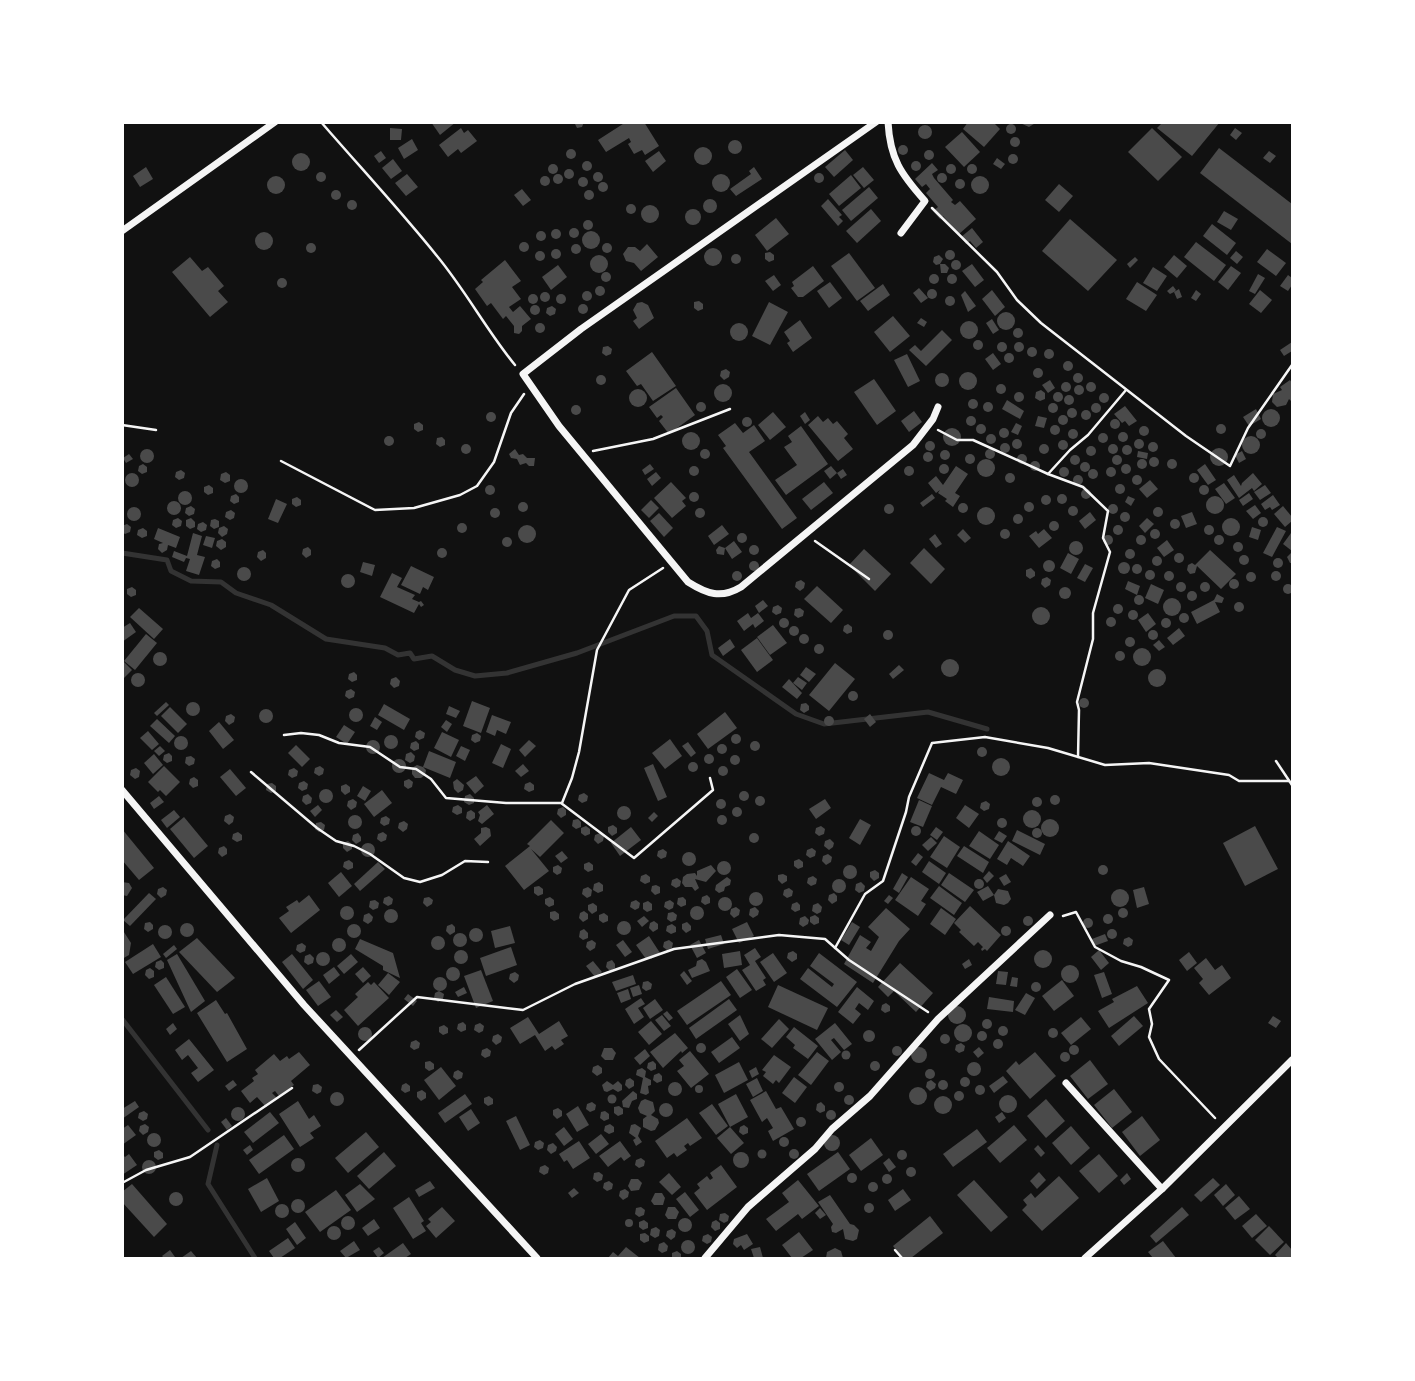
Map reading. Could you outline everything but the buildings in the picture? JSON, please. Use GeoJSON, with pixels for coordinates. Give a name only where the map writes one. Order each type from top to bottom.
{"type":"FeatureCollection","features":[{"type":"Feature","properties":{"kind":"street"},"geometry":{"type":"LineString","coordinates":[[122,231],[275,122]]}},
{"type":"Feature","properties":{"kind":"street"},"geometry":{"type":"LineString","coordinates":[[876,122],[581,329],[523,374],[688,582],[717,595],[730,593],[913,445],[929,425],[938,407]]}},
{"type":"Feature","properties":{"kind":"street"},"geometry":{"type":"LineString","coordinates":[[888,122],[894,159],[905,179],[925,201],[901,233]]}},
{"type":"Feature","properties":{"kind":"street"},"geometry":{"type":"LineString","coordinates":[[122,790],[304,1005],[537,1258]]}},
{"type":"Feature","properties":{"kind":"street"},"geometry":{"type":"LineString","coordinates":[[705,1258],[748,1207],[815,1149],[832,1129],[870,1096],[938,1019],[1052,918]]}},
{"type":"Feature","properties":{"kind":"street"},"geometry":{"type":"LineString","coordinates":[[1085,1258],[1162,1189],[1293,1060]]}},
{"type":"Feature","properties":{"kind":"street"},"geometry":{"type":"LineString","coordinates":[[1066,1083],[1162,1189]]}},
{"type":"Feature","properties":{"kind":"path"},"geometry":{"type":"LineString","coordinates":[[321,122],[438,257],[480,314],[495,342],[523,374]]}},
{"type":"Feature","properties":{"kind":"path"},"geometry":{"type":"LineString","coordinates":[[925,201],[997,272],[1017,300],[1041,323],[1185,436],[1230,466],[1248,428],[1293,365]]}},
{"type":"Feature","properties":{"kind":"path"},"geometry":{"type":"LineString","coordinates":[[281,461],[375,510],[414,508],[460,495],[477,486],[494,462],[511,413],[530,386]]}},
{"type":"Feature","properties":{"kind":"path"},"geometry":{"type":"LineString","coordinates":[[1048,474],[1088,435],[1126,390]]}},
{"type":"Feature","properties":{"kind":"path"},"geometry":{"type":"LineString","coordinates":[[583,453],[653,439],[730,410]]}},
{"type":"Feature","properties":{"kind":"path"},"geometry":{"type":"LineString","coordinates":[[122,425],[156,430]]}},
{"type":"Feature","properties":{"kind":"path"},"geometry":{"type":"LineString","coordinates":[[929,425],[957,440],[973,440],[1083,487],[1108,511],[1103,538],[1110,552],[1093,612],[1093,639],[1077,702],[1078,757]]}},
{"type":"Feature","properties":{"kind":"path"},"geometry":{"type":"LineString","coordinates":[[803,533],[869,579]]}},
{"type":"Feature","properties":{"kind":"path"},"geometry":{"type":"LineString","coordinates":[[561,803],[579,752],[597,650],[629,590],[672,562]]}},
{"type":"Feature","properties":{"kind":"path"},"geometry":{"type":"LineString","coordinates":[[284,735],[319,735],[339,743],[370,747],[400,767],[416,769],[431,779],[446,798],[506,803],[561,803],[634,858],[713,790],[710,778]]}},
{"type":"Feature","properties":{"kind":"path"},"geometry":{"type":"LineString","coordinates":[[835,948],[865,894],[883,881],[909,797],[932,743],[985,737],[1048,748],[1105,765],[1149,763],[1229,775],[1239,781],[1289,781]]}},
{"type":"Feature","properties":{"kind":"path"},"geometry":{"type":"LineString","coordinates":[[1276,761],[1293,785]]}},
{"type":"Feature","properties":{"kind":"path"},"geometry":{"type":"LineString","coordinates":[[251,772],[317,828],[336,841],[370,854],[404,877],[420,882],[442,875],[465,861],[488,862]]}},
{"type":"Feature","properties":{"kind":"path"},"geometry":{"type":"LineString","coordinates":[[1052,918],[1076,912],[1094,947],[1169,980],[1149,1009],[1152,1024],[1149,1037],[1159,1059],[1224,1128]]}},
{"type":"Feature","properties":{"kind":"path"},"geometry":{"type":"LineString","coordinates":[[352,1057],[417,997],[523,1010],[575,984],[674,949],[779,935],[825,939],[849,960],[938,1019]]}},
{"type":"Feature","properties":{"kind":"path"},"geometry":{"type":"LineString","coordinates":[[122,1183],[146,1170],[190,1157],[292,1088]]}},
{"type":"Feature","properties":{"kind":"path"},"geometry":{"type":"LineString","coordinates":[[895,1250],[902,1258]]}},
{"type":"Feature","properties":{"kind":"waterway"},"geometry":{"type":"LineString","coordinates":[[122,553],[167,560],[171,571],[191,581],[221,582],[236,593],[271,605],[326,639],[385,648],[398,655],[410,653],[414,659],[432,656],[455,670],[475,676],[507,673],[577,653],[674,616],[696,616],[707,631],[712,655],[796,714],[824,724],[928,712],[987,729]]}},
{"type":"Feature","properties":{"kind":"waterway"},"geometry":{"type":"LineString","coordinates":[[122,1019],[208,1130]]}},
{"type":"Feature","properties":{"kind":"waterway"},"geometry":{"type":"LineString","coordinates":[[217,1145],[208,1184],[255,1258]]}}]}
